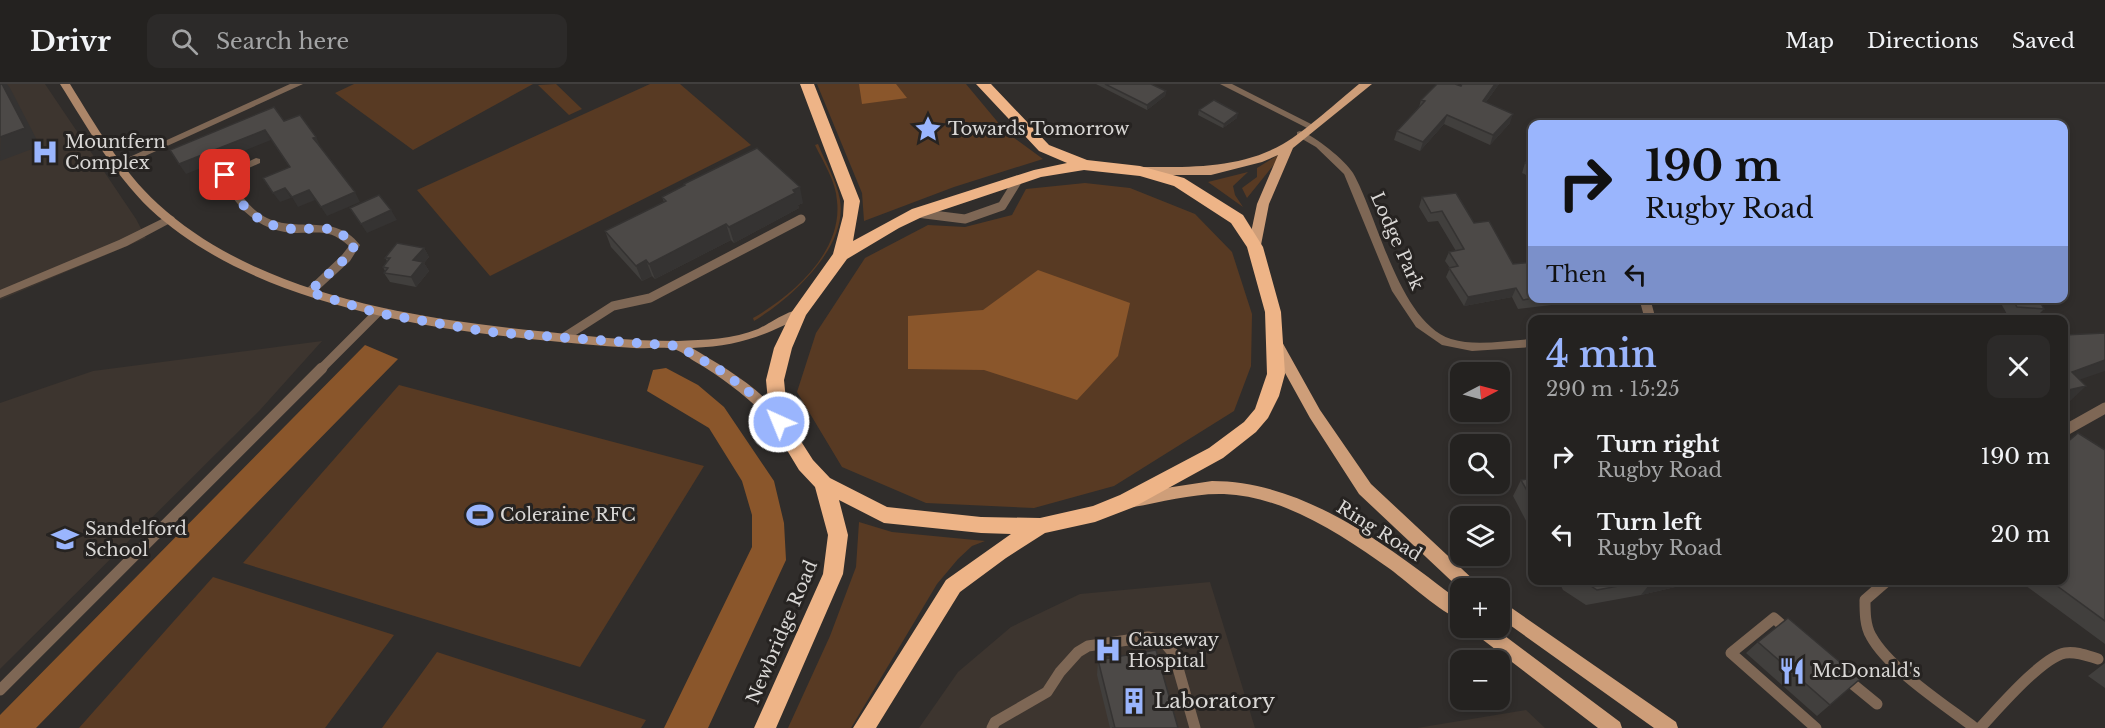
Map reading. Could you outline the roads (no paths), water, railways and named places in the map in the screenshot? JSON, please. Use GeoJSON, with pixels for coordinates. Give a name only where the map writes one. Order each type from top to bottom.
{"type":"FeatureCollection","features":[{"type":"Feature","properties":{"kind":"highway"},"geometry":{"type":"LineString","coordinates":[[807,84],[852,201],[852,216],[841,255],[799,313],[783,348],[775,380],[779,422],[806,465],[823,483],[884,515],[981,525],[1040,526],[1095,514],[1127,501],[1216,453],[1250,427],[1262,413],[1270,396],[1276,374],[1273,312],[1255,247],[1237,219],[1179,182],[1140,171],[1084,165],[1039,173],[917,213],[893,224],[841,255]]}},
{"type":"Feature","properties":{"kind":"highway"},"geometry":{"type":"LineString","coordinates":[[983,84],[1044,148],[1084,165]]}},
{"type":"Feature","properties":{"kind":"highway","name":"Newbridge Road"},"geometry":{"type":"LineString","coordinates":[[765,728],[780,698],[834,568],[838,535],[823,483]]}},
{"type":"Feature","properties":{"kind":"highway"},"geometry":{"type":"LineString","coordinates":[[864,728],[953,586],[999,552],[1040,526]]}},
{"type":"Feature","properties":{"kind":"main road"},"geometry":{"type":"LineString","coordinates":[[1140,171],[1211,171],[1244,163],[1288,146],[1305,130],[1366,84]]}},
{"type":"Feature","properties":{"kind":"main road"},"geometry":{"type":"LineString","coordinates":[[1255,247],[1263,204],[1288,146]]}},
{"type":"Feature","properties":{"kind":"main road","name":"Ring Road"},"geometry":{"type":"LineString","coordinates":[[1276,344],[1315,414],[1365,489],[1460,578]]}},
{"type":"Feature","properties":{"kind":"main road","name":"Ring Road"},"geometry":{"type":"LineString","coordinates":[[1127,501],[1222,488],[1239,489],[1279,500],[1348,532],[1450,604]]}},
{"type":"Feature","properties":{"kind":"main road"},"geometry":{"type":"LineString","coordinates":[[1510,615],[1669,728]]}},
{"type":"Feature","properties":{"kind":"main road"},"geometry":{"type":"LineString","coordinates":[[1494,638],[1612,728]]}},
{"type":"Feature","properties":{"kind":"street"},"geometry":{"type":"LineString","coordinates":[[65,84],[117,165],[138,190],[170,219],[215,249],[309,292],[377,313],[489,332],[678,346],[753,335],[799,313]]}},
{"type":"Feature","properties":{"kind":"street"},"geometry":{"type":"LineString","coordinates":[[117,165],[298,84]]}},
{"type":"Feature","properties":{"kind":"street","name":"Lodge Park"},"geometry":{"type":"LineString","coordinates":[[1225,84],[1305,130],[1348,173],[1398,291],[1420,324],[1446,342],[1472,347],[1528,345]]}},
{"type":"Feature","properties":{"kind":"street"},"geometry":{"type":"LineString","coordinates":[[256,161],[225,175],[231,190],[250,214],[265,223],[291,230],[336,231],[355,245],[346,258],[309,292]]}},
{"type":"Feature","properties":{"kind":"street"},"geometry":{"type":"LineString","coordinates":[[0,294],[123,243],[170,219]]}},
{"type":"Feature","properties":{"kind":"street"},"geometry":{"type":"LineString","coordinates":[[678,346],[723,372],[753,395],[779,422]]}},
{"type":"Feature","properties":{"kind":"lane"},"geometry":{"type":"LineString","coordinates":[[563,338],[613,306],[650,298],[801,219]]}},
{"type":"Feature","properties":{"kind":"lane"},"geometry":{"type":"LineString","coordinates":[[0,690],[377,313]]}},
{"type":"Feature","properties":{"kind":"lane"},"geometry":{"type":"LineString","coordinates":[[2068,429],[2105,408]]}},
{"type":"Feature","properties":{"kind":"lane"},"geometry":{"type":"LineString","coordinates":[[1882,585],[1864,600],[1866,619],[1876,644],[1909,675],[1975,728]]}},
{"type":"Feature","properties":{"kind":"lane"},"geometry":{"type":"LineString","coordinates":[[1800,640],[1774,618],[1731,653],[1816,728]]}},
{"type":"Feature","properties":{"kind":"lane"},"geometry":{"type":"LineString","coordinates":[[992,728],[995,722],[1047,692],[1060,672],[1078,652],[1088,646],[1148,637],[1162,640],[1174,654],[1195,728]]}},
{"type":"Feature","properties":{"kind":"lane"},"geometry":{"type":"LineString","coordinates":[[1980,728],[2044,666],[2063,653],[2082,654],[2098,659]]}},
{"type":"Feature","properties":{"kind":"lane"},"geometry":{"type":"LineString","coordinates":[[1835,669],[1877,704]]}},
{"type":"Feature","properties":{"kind":"place","name":"Towards Tomorrow"},"geometry":{"type":"Point","coordinates":[928,129]}},
{"type":"Feature","properties":{"kind":"place","name":"Mountfern Complex"},"geometry":{"type":"Point","coordinates":[45,152]}},
{"type":"Feature","properties":{"kind":"place","name":"Coleraine RFC"},"geometry":{"type":"Point","coordinates":[480,515]}},
{"type":"Feature","properties":{"kind":"place","name":"Sandelford School"},"geometry":{"type":"Point","coordinates":[65,539]}},
{"type":"Feature","properties":{"kind":"place","name":"Causeway Hospital"},"geometry":{"type":"Point","coordinates":[1108,650]}},
{"type":"Feature","properties":{"kind":"place","name":"McDonald's"},"geometry":{"type":"Point","coordinates":[1792,671]}},
{"type":"Feature","properties":{"kind":"place","name":"Laboratory"},"geometry":{"type":"Point","coordinates":[1134,701]}}]}
